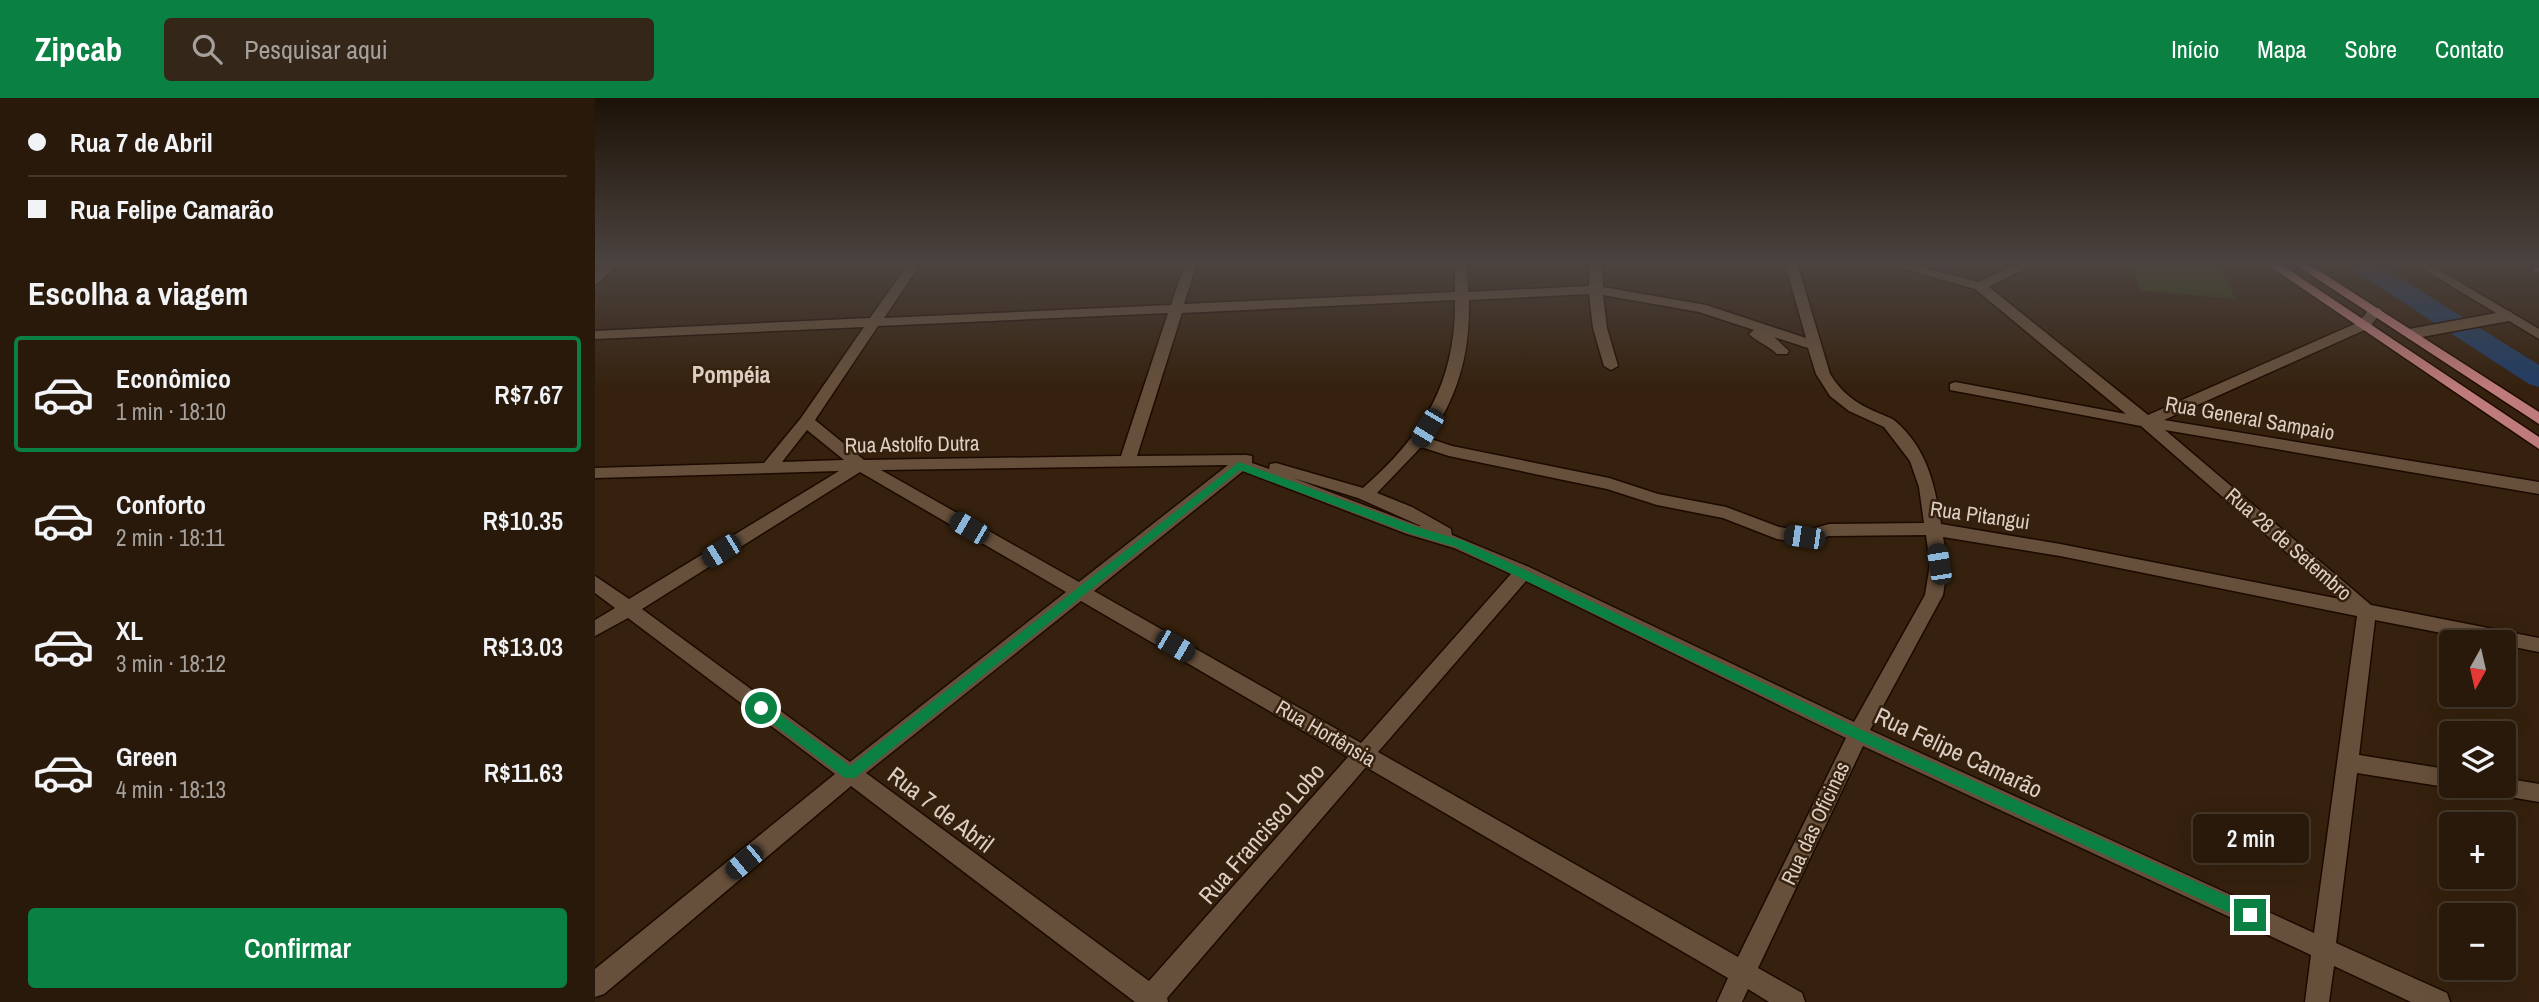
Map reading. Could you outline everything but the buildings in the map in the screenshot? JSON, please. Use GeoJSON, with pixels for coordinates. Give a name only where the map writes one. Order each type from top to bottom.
{"type":"FeatureCollection","features":[{"type":"Feature","properties":{"kind":"main road"},"geometry":{"type":"LineString","coordinates":[[2335,305],[2539,444]]}},
{"type":"Feature","properties":{"kind":"main road"},"geometry":{"type":"LineString","coordinates":[[2366,305],[2413,333],[2539,419]]}},
{"type":"Feature","properties":{"kind":"street"},"geometry":{"type":"LineString","coordinates":[[768,469],[806,421],[887,305]]}},
{"type":"Feature","properties":{"kind":"street"},"geometry":{"type":"LineString","coordinates":[[595,335],[1233,305]]}},
{"type":"Feature","properties":{"kind":"street"},"geometry":{"type":"LineString","coordinates":[[1365,495],[1419,441],[1450,386],[1460,349],[1461,305]]}},
{"type":"Feature","properties":{"kind":"street"},"geometry":{"type":"LineString","coordinates":[[1597,305],[1601,342],[1611,366]]}},
{"type":"Feature","properties":{"kind":"street"},"geometry":{"type":"LineString","coordinates":[[1668,305],[1772,341],[1782,351]]}},
{"type":"Feature","properties":{"kind":"street"},"geometry":{"type":"LineString","coordinates":[[1687,305],[1814,345]]}},
{"type":"Feature","properties":{"kind":"street","name":"Rua das Oficinas"},"geometry":{"type":"LineString","coordinates":[[1729,1002],[1858,734],[1934,595],[1939,564],[1927,487],[1918,460],[1889,424],[1854,408],[1835,393],[1823,374],[1803,305]]}},
{"type":"Feature","properties":{"kind":"street","name":"Rua 28 de Setembro"},"geometry":{"type":"LineString","coordinates":[[2003,305],[2146,422],[2367,611],[2317,1002]]}},
{"type":"Feature","properties":{"kind":"street"},"geometry":{"type":"LineString","coordinates":[[2490,305],[2539,335]]}},
{"type":"Feature","properties":{"kind":"street"},"geometry":{"type":"LineString","coordinates":[[1128,462],[1176,308]]}},
{"type":"Feature","properties":{"kind":"street"},"geometry":{"type":"LineString","coordinates":[[2146,422],[2364,325],[2375,311]]}},
{"type":"Feature","properties":{"kind":"street"},"geometry":{"type":"LineString","coordinates":[[2413,333],[2508,316]]}},
{"type":"Feature","properties":{"kind":"street","name":"Rua General Sampaio"},"geometry":{"type":"LineString","coordinates":[[1955,387],[2539,488]]}},
{"type":"Feature","properties":{"kind":"street","name":"Rua Hortênsia"},"geometry":{"type":"LineString","coordinates":[[806,421],[860,465],[1793,1002]]}},
{"type":"Feature","properties":{"kind":"street","name":"Rua Pitangui"},"geometry":{"type":"LineString","coordinates":[[1419,441],[1449,451],[1726,513],[1777,533],[1804,537],[1829,530],[1934,529],[2060,550],[2539,645]]}},
{"type":"Feature","properties":{"kind":"street"},"geometry":{"type":"LineString","coordinates":[[595,985],[850,774],[1238,462]]}},
{"type":"Feature","properties":{"kind":"street","name":"Rua Astolfo Dutra"},"geometry":{"type":"LineString","coordinates":[[595,473],[860,465],[1238,462]]}},
{"type":"Feature","properties":{"kind":"street","name":"Rua Felipe Camarão"},"geometry":{"type":"LineString","coordinates":[[1238,462],[1365,495],[1424,519],[1460,544]]}},
{"type":"Feature","properties":{"kind":"street","name":"Rua Felipe Camarão"},"geometry":{"type":"LineString","coordinates":[[1238,462],[1413,530],[1460,544],[1523,572],[1858,734],[2438,1002]]}},
{"type":"Feature","properties":{"kind":"street"},"geometry":{"type":"LineString","coordinates":[[595,629],[860,465]]}},
{"type":"Feature","properties":{"kind":"street","name":"Rua Francisco Lobo"},"geometry":{"type":"LineString","coordinates":[[1151,1001],[1523,572]]}},
{"type":"Feature","properties":{"kind":"street","name":"Rua 7 de Abril"},"geometry":{"type":"LineString","coordinates":[[595,583],[1151,1001]]}},
{"type":"Feature","properties":{"kind":"street"},"geometry":{"type":"LineString","coordinates":[[2346,762],[2439,777]]}},
{"type":"Feature","properties":{"kind":"street"},"geometry":{"type":"LineString","coordinates":[[2516,789],[2539,793]]}},
{"type":"Feature","properties":{"kind":"waterway"},"geometry":{"type":"LineString","coordinates":[[2425,305],[2539,378]]}},
{"type":"Feature","properties":{"kind":"district","name":"Pompéia"},"geometry":{"type":"Point","coordinates":[731,374]}},
{"type":"Feature","properties":{"kind":"route"},"geometry":{"type":"LineString","coordinates":[[761,708],[850,774],[1239,465],[1413,530],[1460,544],[1523,572],[1858,734],[2250,915]]}}]}
